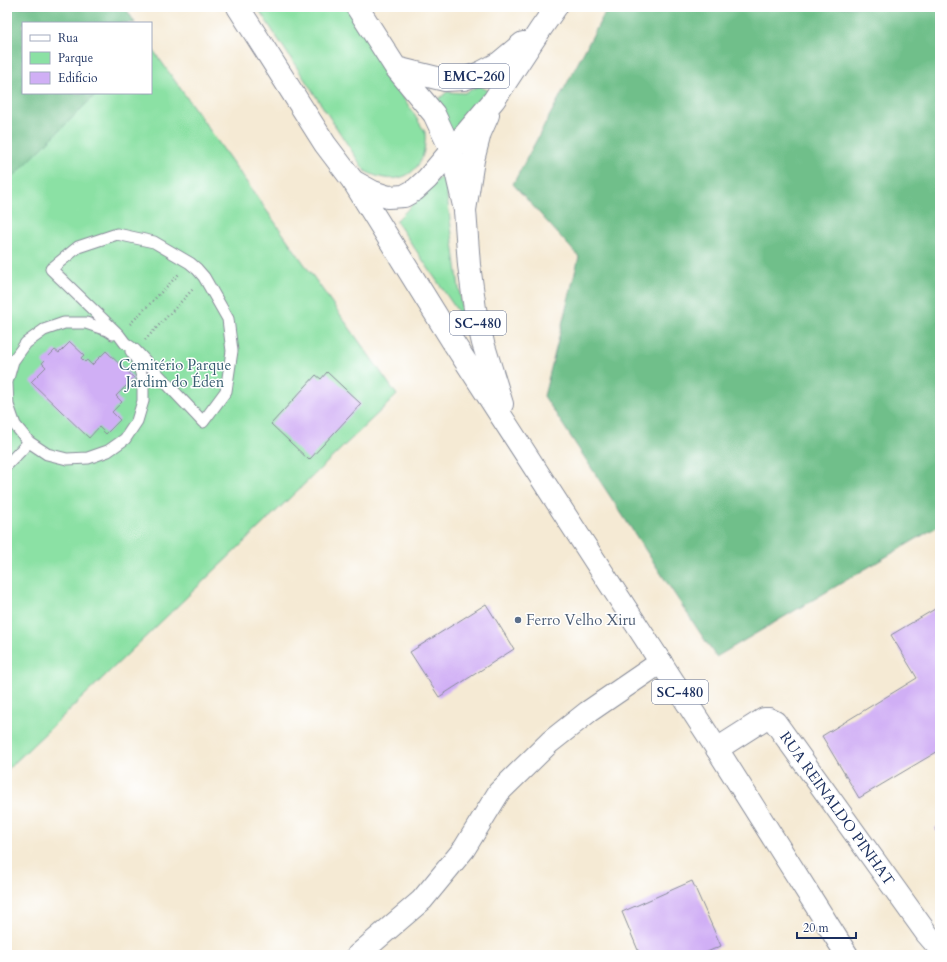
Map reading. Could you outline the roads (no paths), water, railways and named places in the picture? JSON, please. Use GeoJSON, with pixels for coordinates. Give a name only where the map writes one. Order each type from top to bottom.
{"type":"FeatureCollection","features":[{"type":"Feature","properties":{"kind":"main road","name":"SC-480"},"geometry":{"type":"LineString","coordinates":[[238,7],[325,144],[353,181],[453,342],[717,749],[847,955]]}},
{"type":"Feature","properties":{"kind":"main road","name":"SC-480"},"geometry":{"type":"LineString","coordinates":[[357,7],[396,68],[434,114],[451,150],[465,210],[469,265],[475,309],[483,343],[511,432]]}},
{"type":"Feature","properties":{"kind":"main road","name":"EMC-260"},"geometry":{"type":"LineString","coordinates":[[353,181],[373,192],[388,197],[404,196],[415,190],[427,179],[494,100],[556,7]]}},
{"type":"Feature","properties":{"kind":"main road","name":"EMC-260"},"geometry":{"type":"LineString","coordinates":[[396,68],[445,80],[464,79],[499,63],[540,30]]}},
{"type":"Feature","properties":{"kind":"main road"},"geometry":{"type":"LineString","coordinates":[[465,210],[473,160],[480,133],[494,100]]}},
{"type":"Feature","properties":{"kind":"main road"},"geometry":{"type":"LineString","coordinates":[[358,955],[422,900],[464,849],[499,792],[550,742],[588,712],[661,662]]}},
{"type":"Feature","properties":{"kind":"main road","name":"RUA REINALDO PINHAT"},"geometry":{"type":"LineString","coordinates":[[717,749],[764,719],[769,719],[775,722],[927,934],[940,949]]}},
{"type":"Feature","properties":{"kind":"lane"},"geometry":{"type":"LineString","coordinates":[[122,339],[50,269],[78,247],[117,234],[154,242],[190,263],[204,277],[228,319],[232,351],[226,391],[202,422],[135,350],[122,339],[107,330],[86,323],[64,323],[44,330],[26,343],[13,361],[7,383],[8,405],[15,425],[29,442],[47,454],[67,459],[88,458],[108,451],[125,438],[137,422],[143,402],[143,380],[137,360],[122,339]]}},
{"type":"Feature","properties":{"kind":"lane"},"geometry":{"type":"LineString","coordinates":[[7,465],[29,442]]}},
{"type":"Feature","properties":{"kind":"place","name":"Ferro Velho Xiru"},"geometry":{"type":"Point","coordinates":[518,620]}},
{"type":"Feature","properties":{"kind":"park label","name":"Cemitério Parque Jardim do Éden"},"geometry":{"type":"Point","coordinates":[175,374]}}]}
